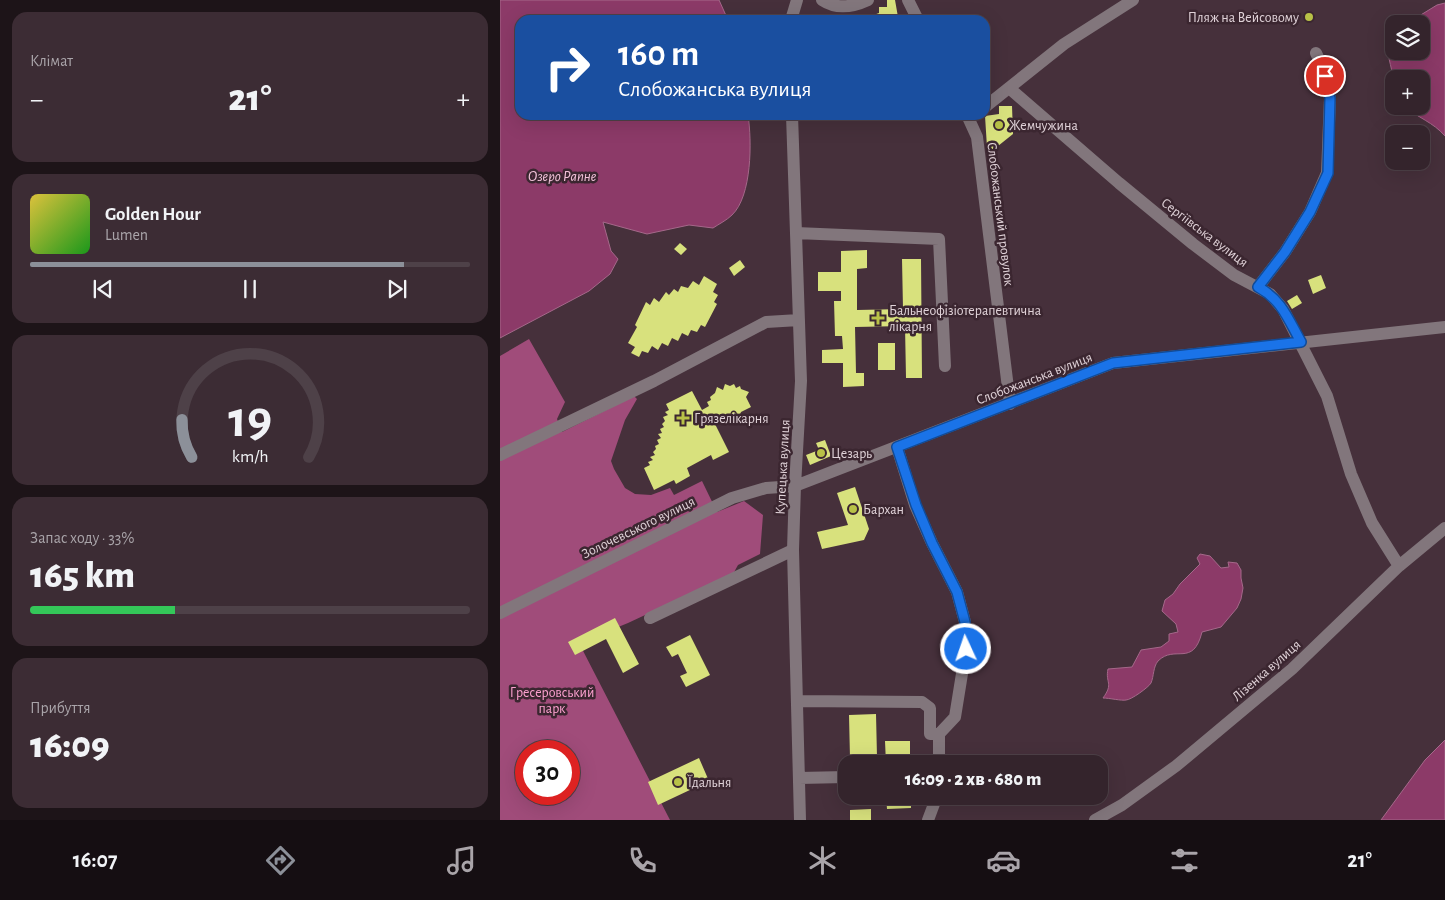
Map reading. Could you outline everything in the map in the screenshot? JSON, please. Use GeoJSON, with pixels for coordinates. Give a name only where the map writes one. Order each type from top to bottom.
{"type":"FeatureCollection","features":[{"type":"Feature","properties":{"kind":"street"},"geometry":{"type":"LineString","coordinates":[[792,15],[797,0]]}},
{"type":"Feature","properties":{"kind":"street"},"geometry":{"type":"LineString","coordinates":[[822,0],[841,7],[855,6],[868,0]]}},
{"type":"Feature","properties":{"kind":"street"},"geometry":{"type":"LineString","coordinates":[[908,0],[916,15]]}},
{"type":"Feature","properties":{"kind":"street"},"geometry":{"type":"LineString","coordinates":[[990,103],[1064,44],[1133,0]]}},
{"type":"Feature","properties":{"kind":"street"},"geometry":{"type":"LineString","coordinates":[[1258,287],[1285,252],[1310,212],[1328,173],[1330,98],[1321,64],[1316,53]]}},
{"type":"Feature","properties":{"kind":"street","name":"Сергіївська вулиця"},"geometry":{"type":"LineString","coordinates":[[1009,88],[1119,184],[1193,244],[1234,275],[1270,294],[1283,309],[1327,396],[1351,474],[1372,523],[1399,566]]}},
{"type":"Feature","properties":{"kind":"street","name":"Купецька вулиця"},"geometry":{"type":"LineString","coordinates":[[792,120],[801,381],[793,550],[800,820]]}},
{"type":"Feature","properties":{"kind":"street","name":"Слобожанський провулок"},"geometry":{"type":"LineString","coordinates":[[971,120],[977,137],[1010,404]]}},
{"type":"Feature","properties":{"kind":"street"},"geometry":{"type":"LineString","coordinates":[[796,233],[939,239],[945,366]]}},
{"type":"Feature","properties":{"kind":"street"},"geometry":{"type":"LineString","coordinates":[[500,455],[654,382],[766,322],[799,320]]}},
{"type":"Feature","properties":{"kind":"street","name":"Слобожанська вулиця"},"geometry":{"type":"LineString","coordinates":[[795,486],[1113,363],[1445,327]]}},
{"type":"Feature","properties":{"kind":"street"},"geometry":{"type":"LineString","coordinates":[[897,447],[922,520],[957,592],[965,622],[966,649],[955,717],[939,734],[939,755]]}},
{"type":"Feature","properties":{"kind":"street","name":"Золочевського вулиця"},"geometry":{"type":"LineString","coordinates":[[500,612],[732,498],[766,488],[795,486]]}},
{"type":"Feature","properties":{"kind":"street","name":"Лізенка вулиця"},"geometry":{"type":"LineString","coordinates":[[1095,820],[1122,805],[1176,766],[1292,668],[1399,566],[1445,528]]}},
{"type":"Feature","properties":{"kind":"street"},"geometry":{"type":"LineString","coordinates":[[650,618],[793,550]]}},
{"type":"Feature","properties":{"kind":"street"},"geometry":{"type":"LineString","coordinates":[[797,701],[922,702],[930,708],[930,734],[939,734]]}},
{"type":"Feature","properties":{"kind":"street"},"geometry":{"type":"LineString","coordinates":[[798,778],[838,777]]}},
{"type":"Feature","properties":{"kind":"street"},"geometry":{"type":"LineString","coordinates":[[928,820],[934,805]]}},
{"type":"Feature","properties":{"kind":"green space","name":"Гресеровський парк"},"geometry":{"type":"Polygon","coordinates":[[[529,339],[565,402],[557,419],[562,432],[634,396],[637,399],[625,420],[611,461],[625,488],[635,494],[651,495],[670,488],[674,495],[702,481],[717,512],[744,501],[763,515],[760,554],[738,565],[733,574],[628,623],[579,643],[670,820],[500,820],[500,356],[529,339]]]}},
{"type":"Feature","properties":{"kind":"water","name":"Озеро Рапне"},"geometry":{"type":"Polygon","coordinates":[[[500,0],[719,0],[726,15],[515,15],[515,120],[748,120],[750,153],[744,195],[739,206],[730,217],[713,228],[689,225],[647,234],[603,222],[611,251],[618,259],[610,274],[589,291],[500,338],[500,0]]]}},
{"type":"Feature","properties":{"kind":"water"},"geometry":{"type":"Polygon","coordinates":[[[1445,3],[1445,136],[1436,127],[1417,115],[1430,115],[1430,70],[1391,70],[1390,60],[1430,60],[1430,15],[1421,15],[1437,5],[1445,3]]]}},
{"type":"Feature","properties":{"kind":"water"},"geometry":{"type":"Polygon","coordinates":[[[1200,554],[1210,556],[1221,568],[1229,567],[1228,562],[1237,563],[1241,570],[1243,588],[1237,608],[1221,627],[1202,632],[1198,643],[1189,653],[1171,654],[1164,656],[1158,661],[1151,683],[1140,693],[1126,700],[1103,698],[1109,686],[1108,669],[1132,667],[1141,650],[1161,647],[1169,641],[1169,634],[1178,632],[1176,624],[1162,611],[1165,600],[1173,594],[1200,564],[1197,558],[1200,554]]]}},
{"type":"Feature","properties":{"kind":"water"},"geometry":{"type":"Polygon","coordinates":[[[1445,740],[1445,820],[1381,820],[1425,760],[1445,740]]]}},
{"type":"Feature","properties":{"kind":"building"},"geometry":{"type":"Polygon","coordinates":[[[887,0],[895,0],[898,15],[874,15],[879,13],[879,7],[887,7],[887,0]]]}},
{"type":"Feature","properties":{"kind":"building","name":"Жемчужина"},"geometry":{"type":"Polygon","coordinates":[[[999,106],[1012,106],[1013,134],[993,150],[987,147],[985,120],[990,120],[990,115],[999,114],[999,106]]]}},
{"type":"Feature","properties":{"kind":"building"},"geometry":{"type":"Polygon","coordinates":[[[680,243],[687,249],[681,255],[674,249],[680,243]]]}},
{"type":"Feature","properties":{"kind":"building","name":"Бальнеофізіотерапевтична лікарня"},"geometry":{"type":"Polygon","coordinates":[[[867,250],[867,268],[857,269],[857,310],[903,309],[902,259],[921,259],[922,378],[906,378],[905,326],[855,327],[856,373],[864,373],[864,386],[843,387],[843,363],[822,363],[822,350],[843,349],[842,336],[835,336],[834,301],[841,301],[841,291],[818,291],[818,272],[841,272],[841,251],[867,250]]]}},
{"type":"Feature","properties":{"kind":"building"},"geometry":{"type":"Polygon","coordinates":[[[740,260],[745,267],[734,276],[729,268],[740,260]]]}},
{"type":"Feature","properties":{"kind":"building"},"geometry":{"type":"Polygon","coordinates":[[[1321,275],[1326,288],[1313,294],[1308,280],[1321,275]]]}},
{"type":"Feature","properties":{"kind":"building"},"geometry":{"type":"Polygon","coordinates":[[[704,276],[717,284],[713,292],[718,295],[714,302],[717,304],[705,327],[701,325],[697,332],[691,330],[688,336],[682,333],[678,341],[672,338],[668,346],[662,343],[658,350],[652,346],[648,353],[642,351],[639,357],[631,353],[635,347],[628,343],[637,327],[635,325],[646,302],[650,305],[654,298],[659,302],[666,292],[669,295],[674,289],[678,292],[681,286],[688,288],[693,281],[699,285],[704,276]]]}},
{"type":"Feature","properties":{"kind":"building"},"geometry":{"type":"Polygon","coordinates":[[[1297,295],[1302,303],[1292,309],[1287,301],[1297,295]]]}},
{"type":"Feature","properties":{"kind":"building"},"geometry":{"type":"Polygon","coordinates":[[[878,343],[895,343],[895,370],[878,370],[878,343]]]}},
{"type":"Feature","properties":{"kind":"building"},"geometry":{"type":"Polygon","coordinates":[[[725,384],[730,386],[734,384],[736,388],[740,386],[741,389],[749,392],[746,397],[751,407],[741,412],[739,417],[734,414],[731,420],[726,418],[715,424],[729,452],[713,460],[711,455],[687,468],[690,476],[676,484],[674,480],[654,490],[644,468],[650,465],[648,462],[653,460],[650,457],[655,455],[653,452],[656,449],[655,446],[659,444],[657,440],[661,438],[658,434],[662,433],[660,429],[664,427],[662,424],[665,421],[663,417],[668,415],[665,412],[669,410],[666,404],[692,391],[702,410],[709,406],[707,402],[711,400],[710,397],[715,393],[717,387],[723,390],[725,384]]]}},
{"type":"Feature","properties":{"kind":"building","name":"Цезарь"},"geometry":{"type":"Polygon","coordinates":[[[825,440],[831,456],[810,465],[806,455],[819,450],[816,443],[825,440]]]}},
{"type":"Feature","properties":{"kind":"building","name":"Бархан"},"geometry":{"type":"Polygon","coordinates":[[[855,487],[869,529],[864,540],[822,549],[817,532],[848,525],[837,493],[855,487]]]}},
{"type":"Feature","properties":{"kind":"building"},"geometry":{"type":"Polygon","coordinates":[[[615,618],[639,664],[623,673],[606,639],[575,655],[568,642],[615,618]]]}},
{"type":"Feature","properties":{"kind":"building"},"geometry":{"type":"Polygon","coordinates":[[[690,635],[710,675],[686,687],[680,676],[687,673],[678,654],[672,657],[666,647],[690,635]]]}},
{"type":"Feature","properties":{"kind":"building"},"geometry":{"type":"Polygon","coordinates":[[[876,714],[877,755],[850,755],[849,715],[876,714]]]}},
{"type":"Feature","properties":{"kind":"building"},"geometry":{"type":"Polygon","coordinates":[[[885,741],[910,741],[910,755],[886,755],[885,741]]]}},
{"type":"Feature","properties":{"kind":"building","name":"Їдальня"},"geometry":{"type":"Polygon","coordinates":[[[699,758],[709,781],[658,805],[648,782],[699,758]]]}},
{"type":"Feature","properties":{"kind":"building"},"geometry":{"type":"Polygon","coordinates":[[[887,805],[911,805],[911,808],[887,809],[887,805]]]}},
{"type":"Feature","properties":{"kind":"building"},"geometry":{"type":"Polygon","coordinates":[[[871,809],[871,820],[850,820],[850,810],[871,809]]]}},
{"type":"Feature","properties":{"kind":"place","name":"Пляж на Вейсовому"},"geometry":{"type":"Point","coordinates":[1309,17]}},
{"type":"Feature","properties":{"kind":"place","name":"Жемчужина"},"geometry":{"type":"Point","coordinates":[999,125]}},
{"type":"Feature","properties":{"kind":"place","name":"Бальнеофізіотерапевтична лікарня"},"geometry":{"type":"Point","coordinates":[878,318]}},
{"type":"Feature","properties":{"kind":"place","name":"Грязелікарня"},"geometry":{"type":"Point","coordinates":[683,418]}},
{"type":"Feature","properties":{"kind":"place","name":"Цезарь"},"geometry":{"type":"Point","coordinates":[821,453]}},
{"type":"Feature","properties":{"kind":"place","name":"Бархан"},"geometry":{"type":"Point","coordinates":[853,509]}},
{"type":"Feature","properties":{"kind":"place","name":"Їдальня"},"geometry":{"type":"Point","coordinates":[678,782]}},
{"type":"Feature","properties":{"kind":"route"},"geometry":{"type":"LineString","coordinates":[[966,649],[965,622],[957,592],[932,543],[916,505],[897,447],[1113,363],[1301,342],[1283,309],[1270,294],[1258,287],[1285,252],[1310,212],[1328,173],[1330,98],[1325,76]]}}]}
